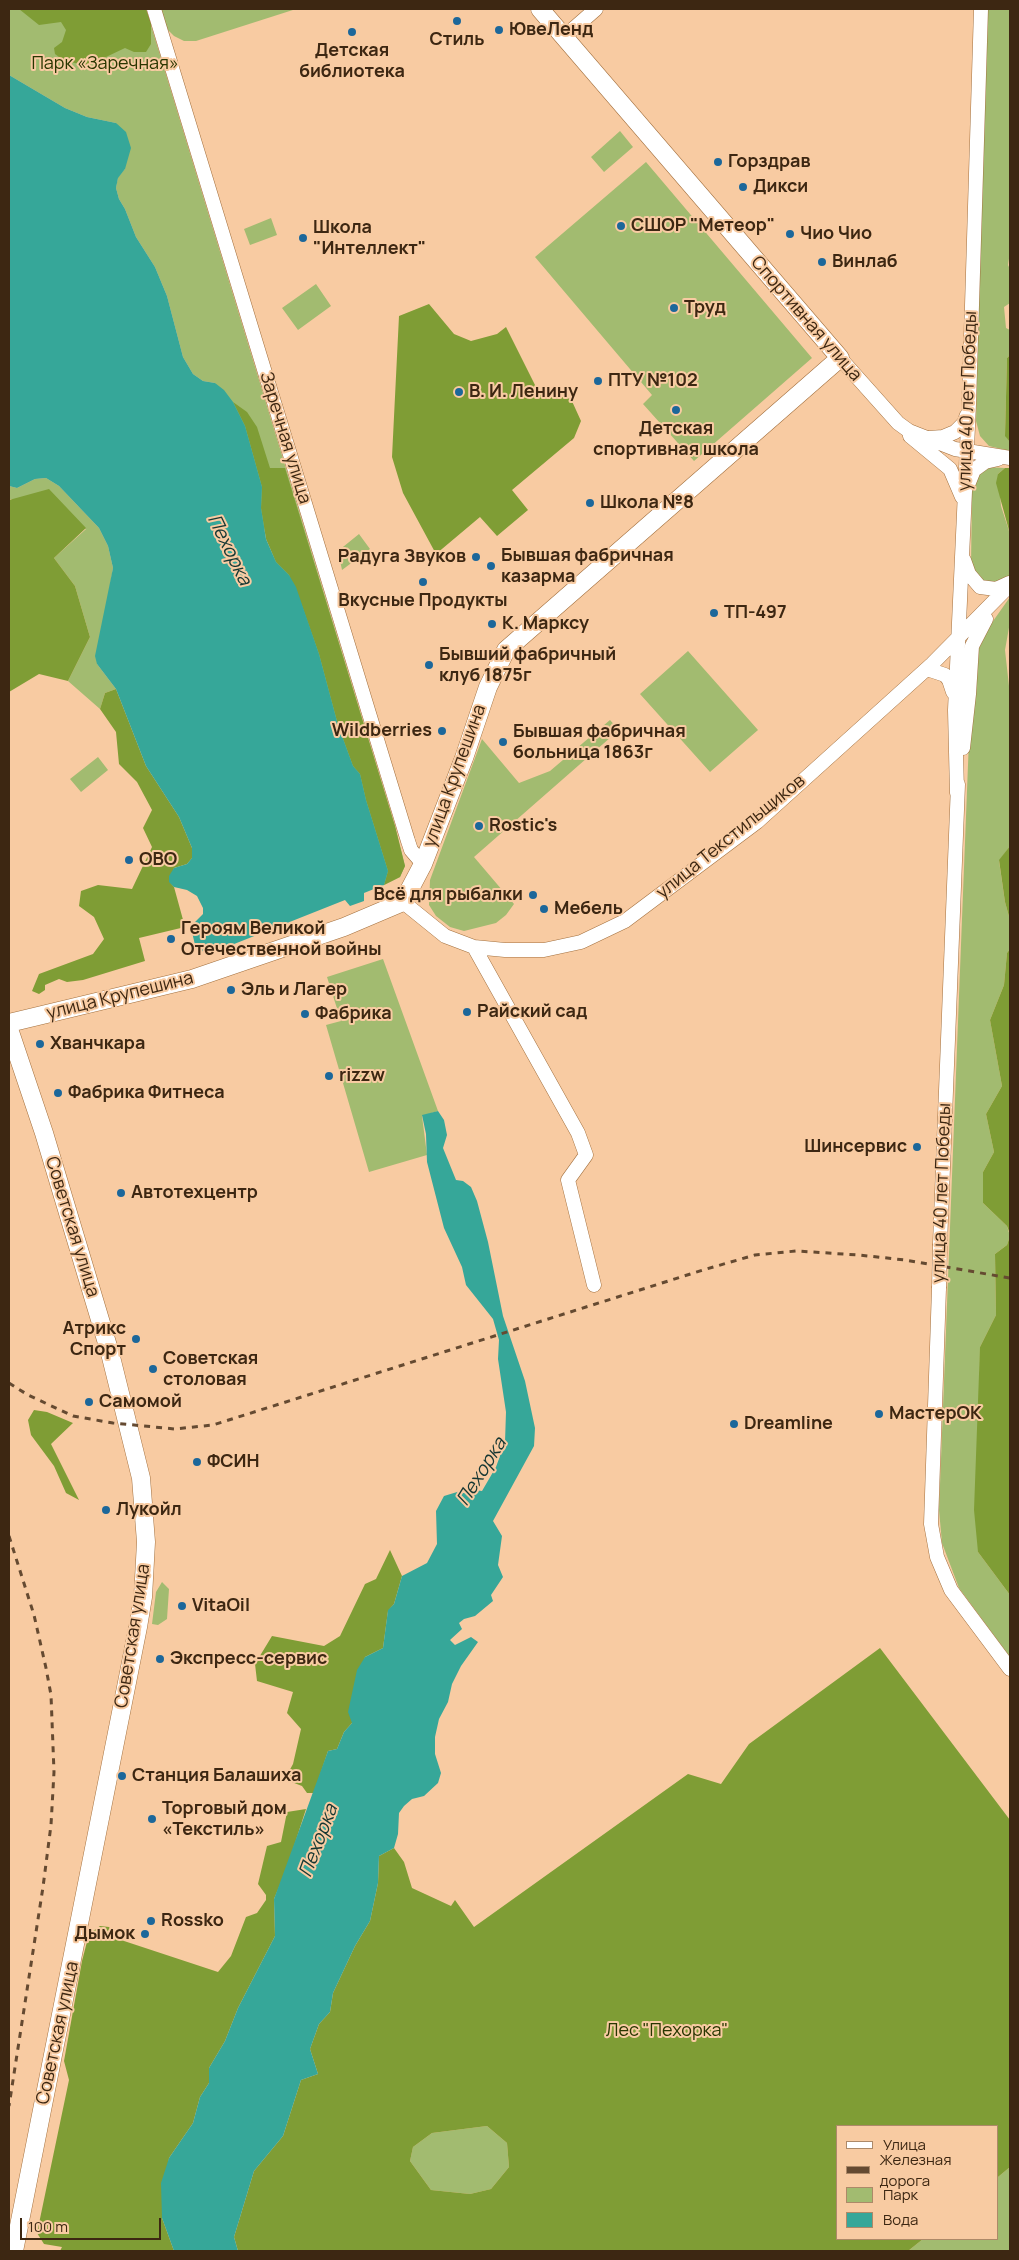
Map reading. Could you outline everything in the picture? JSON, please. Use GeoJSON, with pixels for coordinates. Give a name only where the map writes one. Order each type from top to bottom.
{"type":"FeatureCollection","features":[{"type":"Feature","properties":{"kind":"main road","name":"Спортивная улица"},"geometry":{"type":"LineString","coordinates":[[540,9],[840,358]]}},
{"type":"Feature","properties":{"kind":"main road","name":"улица Крупешина"},"geometry":{"type":"LineString","coordinates":[[9,1023],[192,978],[386,912],[403,902],[423,864],[464,758],[490,682],[506,650],[840,358]]}},
{"type":"Feature","properties":{"kind":"main road","name":"Советская улица"},"geometry":{"type":"LineString","coordinates":[[9,1030],[44,1133],[110,1352],[140,1478],[146,1542],[143,1597],[138,1627],[14,2251]]}},
{"type":"Feature","properties":{"kind":"street","name":"Заречная улица"},"geometry":{"type":"LineString","coordinates":[[154,9],[403,826],[411,850],[423,864]]}},
{"type":"Feature","properties":{"kind":"street"},"geometry":{"type":"LineString","coordinates":[[564,37],[596,9]]}},
{"type":"Feature","properties":{"kind":"street","name":"улица 40 лет Победы"},"geometry":{"type":"LineString","coordinates":[[981,9],[969,404],[955,710],[957,793],[930,1524],[937,1557],[951,1590],[1010,1669]]}},
{"type":"Feature","properties":{"kind":"street","name":"Спортивная улица"},"geometry":{"type":"LineString","coordinates":[[840,358],[898,423],[918,436],[967,451],[1007,458]]}},
{"type":"Feature","properties":{"kind":"street"},"geometry":{"type":"LineString","coordinates":[[918,436],[938,438],[955,432],[964,423],[969,404]]}},
{"type":"Feature","properties":{"kind":"street"},"geometry":{"type":"LineString","coordinates":[[969,404],[976,439],[986,449],[1007,458]]}},
{"type":"Feature","properties":{"kind":"street"},"geometry":{"type":"LineString","coordinates":[[898,423],[915,441],[950,469],[960,488],[964,508]]}},
{"type":"Feature","properties":{"kind":"street"},"geometry":{"type":"LineString","coordinates":[[964,508],[968,481],[974,470],[985,462],[1007,458]]}},
{"type":"Feature","properties":{"kind":"street"},"geometry":{"type":"LineString","coordinates":[[962,552],[969,574],[980,587],[996,589],[1010,585]]}},
{"type":"Feature","properties":{"kind":"street","name":"улица 40 лет Победы"},"geometry":{"type":"LineString","coordinates":[[957,793],[969,694],[972,646],[980,629],[1010,585]]}},
{"type":"Feature","properties":{"kind":"street","name":"улица Текстильщиков"},"geometry":{"type":"LineString","coordinates":[[403,902],[445,936],[474,947],[505,950],[544,950],[581,942],[625,921],[757,822],[958,640],[1010,585]]}},
{"type":"Feature","properties":{"kind":"street"},"geometry":{"type":"LineString","coordinates":[[927,669],[940,672],[949,680],[955,710]]}},
{"type":"Feature","properties":{"kind":"street"},"geometry":{"type":"LineString","coordinates":[[474,947],[578,1133],[586,1155],[568,1180],[594,1285]]}},
{"type":"Feature","properties":{"kind":"green space","name":"Парк «Заречная»"},"geometry":{"type":"Polygon","coordinates":[[[9,9],[146,9],[395,826],[405,866],[400,877],[384,885],[215,383],[203,381],[193,374],[183,357],[167,296],[155,267],[136,237],[119,199],[116,188],[118,177],[125,169],[116,123],[87,117],[65,108],[9,75],[9,9]]]}},
{"type":"Feature","properties":{"kind":"green space"},"geometry":{"type":"Polygon","coordinates":[[[19,9],[146,9],[151,23],[151,44],[146,52],[134,52],[125,48],[87,66],[63,60],[55,54],[54,48],[62,42],[66,30],[61,22],[39,25],[19,9]]]}},
{"type":"Feature","properties":{"kind":"green space"},"geometry":{"type":"Polygon","coordinates":[[[160,9],[296,9],[196,41],[184,41],[174,36],[166,28],[160,9]]]}},
{"type":"Feature","properties":{"kind":"green space"},"geometry":{"type":"Polygon","coordinates":[[[985,9],[1010,9],[1010,252],[1008,265],[1010,269],[1010,303],[1004,307],[1006,328],[1010,330],[1010,355],[1007,358],[1005,435],[1010,442],[1010,451],[989,446],[980,436],[976,421],[985,9]]]}},
{"type":"Feature","properties":{"kind":"green space"},"geometry":{"type":"Polygon","coordinates":[[[620,131],[633,147],[604,172],[591,157],[620,131]]]}},
{"type":"Feature","properties":{"kind":"green space","name":"Труд"},"geometry":{"type":"Polygon","coordinates":[[[646,162],[812,358],[694,461],[643,404],[652,395],[535,257],[646,162]]]}},
{"type":"Feature","properties":{"kind":"green space"},"geometry":{"type":"Polygon","coordinates":[[[271,218],[277,235],[250,245],[244,229],[271,218]]]}},
{"type":"Feature","properties":{"kind":"green space"},"geometry":{"type":"Polygon","coordinates":[[[316,284],[331,306],[298,330],[282,308],[316,284]]]}},
{"type":"Feature","properties":{"kind":"green space"},"geometry":{"type":"Polygon","coordinates":[[[429,304],[454,334],[471,341],[497,334],[506,327],[538,391],[571,399],[581,421],[574,438],[512,490],[528,510],[497,536],[480,517],[436,554],[403,493],[392,457],[399,316],[429,304]]]}},
{"type":"Feature","properties":{"kind":"green space"},"geometry":{"type":"Polygon","coordinates":[[[1010,355],[1010,442],[1005,436],[1007,358],[1010,355]]]}},
{"type":"Feature","properties":{"kind":"green space"},"geometry":{"type":"Polygon","coordinates":[[[233,402],[247,412],[257,427],[270,468],[285,468],[395,826],[405,866],[400,877],[384,885],[388,871],[360,774],[353,766],[338,725],[319,654],[302,606],[289,575],[276,562],[266,539],[261,508],[262,487],[245,426],[233,402]]]}},
{"type":"Feature","properties":{"kind":"green space"},"geometry":{"type":"Polygon","coordinates":[[[986,467],[1005,468],[998,474],[1001,506],[1010,534],[1010,576],[1004,582],[982,584],[971,566],[972,492],[974,478],[986,467]]]}},
{"type":"Feature","properties":{"kind":"green space"},"geometry":{"type":"Polygon","coordinates":[[[1005,468],[1010,468],[1010,534],[996,483],[998,474],[1005,468]]]}},
{"type":"Feature","properties":{"kind":"green space"},"geometry":{"type":"Polygon","coordinates":[[[46,478],[59,486],[99,528],[108,546],[113,568],[97,664],[116,689],[105,693],[100,709],[68,681],[90,637],[75,586],[54,558],[86,529],[11,499],[9,500],[9,486],[17,488],[35,479],[46,478]]]}},
{"type":"Feature","properties":{"kind":"green space"},"geometry":{"type":"Polygon","coordinates":[[[49,489],[86,528],[54,558],[75,586],[90,637],[68,681],[39,674],[9,692],[9,500],[49,489]]]}},
{"type":"Feature","properties":{"kind":"green space"},"geometry":{"type":"Polygon","coordinates":[[[359,534],[370,549],[342,570],[338,551],[359,534]]]}},
{"type":"Feature","properties":{"kind":"green space"},"geometry":{"type":"Polygon","coordinates":[[[1010,597],[1010,622],[1005,650],[1010,695],[1010,846],[999,861],[1005,902],[1010,920],[1010,949],[1007,953],[1004,985],[990,1020],[1002,1086],[986,1114],[994,1152],[983,1172],[983,1203],[1007,1226],[1010,1236],[1007,1245],[995,1254],[996,1315],[980,1347],[978,1552],[1010,1595],[1010,1657],[959,1588],[942,1543],[939,1510],[972,662],[991,624],[1010,597]]]}},
{"type":"Feature","properties":{"kind":"green space"},"geometry":{"type":"Polygon","coordinates":[[[688,651],[758,730],[710,772],[640,694],[688,651]]]}},
{"type":"Feature","properties":{"kind":"green space"},"geometry":{"type":"Polygon","coordinates":[[[116,689],[146,766],[179,817],[192,848],[193,857],[187,864],[174,868],[170,882],[174,887],[185,927],[139,938],[145,961],[83,980],[67,982],[59,979],[45,985],[45,990],[39,994],[32,991],[39,974],[93,954],[104,939],[94,917],[79,906],[81,891],[98,885],[132,889],[152,847],[143,828],[152,810],[137,782],[119,764],[116,732],[100,709],[105,693],[116,689]]]}},
{"type":"Feature","properties":{"kind":"green space"},"geometry":{"type":"Polygon","coordinates":[[[610,720],[619,730],[474,857],[514,904],[506,915],[496,923],[464,931],[450,927],[436,916],[429,905],[430,880],[482,739],[519,783],[550,771],[610,720]]]}},
{"type":"Feature","properties":{"kind":"green space"},"geometry":{"type":"Polygon","coordinates":[[[98,757],[108,770],[81,792],[70,779],[98,757]]]}},
{"type":"Feature","properties":{"kind":"green space"},"geometry":{"type":"Polygon","coordinates":[[[1010,846],[1010,920],[1005,902],[999,860],[1010,846]]]}},
{"type":"Feature","properties":{"kind":"green space"},"geometry":{"type":"Polygon","coordinates":[[[1010,949],[1010,1234],[1007,1226],[983,1203],[983,1172],[994,1152],[986,1114],[1002,1086],[990,1020],[1004,985],[1007,953],[1010,949]]]}},
{"type":"Feature","properties":{"kind":"green space"},"geometry":{"type":"Polygon","coordinates":[[[383,959],[438,1111],[422,1116],[427,1155],[369,1172],[326,1025],[341,1021],[327,977],[383,959]]]}},
{"type":"Feature","properties":{"kind":"green space"},"geometry":{"type":"Polygon","coordinates":[[[1010,1236],[1010,1595],[978,1552],[974,1510],[980,1347],[996,1315],[995,1254],[1007,1245],[1010,1236]]]}},
{"type":"Feature","properties":{"kind":"green space"},"geometry":{"type":"Polygon","coordinates":[[[34,1410],[47,1412],[73,1423],[51,1444],[79,1500],[66,1493],[54,1466],[31,1435],[28,1420],[34,1410]]]}},
{"type":"Feature","properties":{"kind":"green space"},"geometry":{"type":"Polygon","coordinates":[[[390,1550],[402,1576],[394,1604],[388,1611],[383,1648],[365,1657],[352,1723],[344,1732],[337,1749],[328,1751],[314,1793],[307,1793],[302,1786],[289,1781],[287,1775],[293,1764],[301,1729],[287,1713],[293,1692],[257,1681],[255,1664],[272,1636],[324,1646],[340,1636],[365,1584],[376,1579],[390,1550]]]}},
{"type":"Feature","properties":{"kind":"green space"},"geometry":{"type":"Polygon","coordinates":[[[162,1582],[169,1589],[167,1619],[158,1625],[152,1624],[156,1592],[162,1582]]]}},
{"type":"Feature","properties":{"kind":"green space","name":"Лес \"Пехорка\""},"geometry":{"type":"Polygon","coordinates":[[[880,1648],[1010,1820],[1010,2167],[999,2176],[999,2125],[836,2125],[836,2240],[922,2240],[908,2251],[238,2251],[234,2237],[254,2171],[283,2136],[301,2080],[318,2074],[310,2049],[319,2024],[330,2012],[333,1993],[355,1946],[370,1921],[378,1883],[379,1856],[394,1848],[404,1862],[412,1888],[451,1906],[455,1900],[474,1927],[688,1774],[721,1784],[749,1744],[880,1648]],[[487,2126],[432,2133],[413,2147],[410,2161],[431,2190],[470,2194],[491,2189],[509,2167],[507,2143],[487,2126]]]}},
{"type":"Feature","properties":{"kind":"green space"},"geometry":{"type":"Polygon","coordinates":[[[306,1809],[287,1868],[274,1899],[275,1936],[238,2008],[225,2041],[209,2068],[209,2083],[200,2097],[193,2123],[169,2158],[162,2218],[174,2251],[60,2251],[62,2247],[44,2244],[37,2233],[69,2080],[64,2061],[82,1961],[89,1934],[100,1926],[109,1927],[118,1939],[218,1972],[231,1956],[246,1917],[257,1913],[266,1900],[266,1895],[258,1884],[267,1846],[281,1842],[287,1812],[306,1809]]]}},
{"type":"Feature","properties":{"kind":"green space"},"geometry":{"type":"Polygon","coordinates":[[[487,2126],[507,2143],[509,2167],[491,2189],[470,2194],[431,2190],[410,2161],[413,2147],[432,2133],[487,2126]]]}},
{"type":"Feature","properties":{"kind":"green space"},"geometry":{"type":"Polygon","coordinates":[[[1010,2167],[1010,2251],[908,2251],[922,2240],[999,2240],[999,2176],[1010,2167]]]}},
{"type":"Feature","properties":{"kind":"water","name":"Пехорка"},"geometry":{"type":"Polygon","coordinates":[[[9,75],[65,108],[87,117],[116,123],[126,132],[131,148],[125,169],[118,178],[116,188],[119,199],[136,237],[155,267],[167,296],[183,357],[193,374],[203,381],[215,383],[224,390],[233,402],[245,426],[262,487],[261,508],[266,539],[276,562],[289,575],[296,587],[319,654],[338,725],[353,766],[360,774],[388,871],[384,885],[364,893],[364,901],[350,906],[345,900],[214,952],[200,951],[195,945],[192,932],[194,923],[203,914],[203,908],[197,896],[187,890],[174,887],[169,882],[169,876],[174,868],[187,864],[192,858],[192,848],[179,817],[146,766],[116,689],[97,664],[95,656],[113,568],[108,546],[99,528],[59,486],[46,478],[35,479],[17,488],[9,486],[9,75]]]}},
{"type":"Feature","properties":{"kind":"water","name":"Пехорка"},"geometry":{"type":"Polygon","coordinates":[[[438,1111],[444,1120],[447,1135],[443,1148],[456,1180],[463,1181],[471,1187],[477,1201],[488,1242],[503,1316],[525,1381],[535,1428],[534,1446],[493,1521],[502,1536],[498,1565],[503,1577],[491,1595],[493,1601],[475,1616],[464,1619],[459,1623],[462,1629],[450,1640],[455,1645],[471,1637],[478,1642],[461,1666],[452,1684],[448,1702],[439,1719],[435,1737],[435,1754],[441,1773],[438,1783],[424,1796],[412,1799],[404,1806],[399,1813],[398,1834],[394,1848],[379,1856],[378,1883],[370,1921],[355,1946],[333,1993],[330,2012],[319,2024],[310,2049],[318,2074],[301,2080],[283,2136],[254,2171],[234,2237],[238,2251],[174,2251],[162,2218],[161,2183],[169,2158],[193,2123],[200,2097],[209,2083],[209,2068],[225,2041],[238,2008],[275,1936],[274,1899],[328,1751],[337,1749],[344,1732],[352,1723],[348,1712],[357,1670],[365,1657],[383,1648],[388,1610],[394,1604],[402,1576],[427,1563],[437,1544],[436,1511],[444,1496],[467,1489],[482,1491],[496,1467],[505,1442],[506,1412],[498,1359],[499,1340],[493,1319],[466,1285],[462,1267],[444,1228],[427,1162],[426,1134],[422,1115],[438,1111]]]}},
{"type":"Feature","properties":{"kind":"railway"},"geometry":{"type":"LineString","coordinates":[[9,1383],[28,1395],[73,1416],[113,1423],[175,1429],[213,1425],[755,1255],[796,1251],[859,1255],[905,1260],[1010,1278]]}},
{"type":"Feature","properties":{"kind":"railway"},"geometry":{"type":"LineString","coordinates":[[9,1536],[34,1615],[46,1668],[51,1695],[54,1772],[51,1825],[43,1887],[9,2106]]}},
{"type":"Feature","properties":{"kind":"place","name":"Стиль"},"geometry":{"type":"Point","coordinates":[457,21]}},
{"type":"Feature","properties":{"kind":"place","name":"ЮвеЛенд"},"geometry":{"type":"Point","coordinates":[499,30]}},
{"type":"Feature","properties":{"kind":"place","name":"Детская библиотека"},"geometry":{"type":"Point","coordinates":[352,32]}},
{"type":"Feature","properties":{"kind":"place","name":"Горздрав"},"geometry":{"type":"Point","coordinates":[718,162]}},
{"type":"Feature","properties":{"kind":"place","name":"Дикси"},"geometry":{"type":"Point","coordinates":[743,187]}},
{"type":"Feature","properties":{"kind":"place","name":"СШОР \"Метеор\""},"geometry":{"type":"Point","coordinates":[621,226]}},
{"type":"Feature","properties":{"kind":"place","name":"Чио Чио"},"geometry":{"type":"Point","coordinates":[790,234]}},
{"type":"Feature","properties":{"kind":"place","name":"Школа \"Интеллект\""},"geometry":{"type":"Point","coordinates":[303,238]}},
{"type":"Feature","properties":{"kind":"place","name":"Винлаб"},"geometry":{"type":"Point","coordinates":[822,262]}},
{"type":"Feature","properties":{"kind":"place","name":"Труд"},"geometry":{"type":"Point","coordinates":[674,308]}},
{"type":"Feature","properties":{"kind":"place","name":"ПТУ №102"},"geometry":{"type":"Point","coordinates":[598,381]}},
{"type":"Feature","properties":{"kind":"place","name":"В. И. Ленину"},"geometry":{"type":"Point","coordinates":[459,392]}},
{"type":"Feature","properties":{"kind":"place","name":"Детская спортивная школа"},"geometry":{"type":"Point","coordinates":[676,410]}},
{"type":"Feature","properties":{"kind":"place","name":"Школа №8"},"geometry":{"type":"Point","coordinates":[590,503]}},
{"type":"Feature","properties":{"kind":"place","name":"Радуга Звуков"},"geometry":{"type":"Point","coordinates":[476,557]}},
{"type":"Feature","properties":{"kind":"place","name":"Бывшая фабричная казарма"},"geometry":{"type":"Point","coordinates":[491,566]}},
{"type":"Feature","properties":{"kind":"place","name":"Вкусные Продукты"},"geometry":{"type":"Point","coordinates":[423,582]}},
{"type":"Feature","properties":{"kind":"place","name":"ТП-497"},"geometry":{"type":"Point","coordinates":[714,613]}},
{"type":"Feature","properties":{"kind":"place","name":"К. Марксу"},"geometry":{"type":"Point","coordinates":[492,624]}},
{"type":"Feature","properties":{"kind":"place","name":"Бывший фабричный клуб 1875г"},"geometry":{"type":"Point","coordinates":[429,665]}},
{"type":"Feature","properties":{"kind":"place","name":"Wildberries"},"geometry":{"type":"Point","coordinates":[442,731]}},
{"type":"Feature","properties":{"kind":"place","name":"Бывшая фабричная больница 1863г"},"geometry":{"type":"Point","coordinates":[503,742]}},
{"type":"Feature","properties":{"kind":"place","name":"Rostic's"},"geometry":{"type":"Point","coordinates":[479,826]}},
{"type":"Feature","properties":{"kind":"place","name":"ОВО"},"geometry":{"type":"Point","coordinates":[129,860]}},
{"type":"Feature","properties":{"kind":"place","name":"Всё для рыбалки"},"geometry":{"type":"Point","coordinates":[533,895]}},
{"type":"Feature","properties":{"kind":"place","name":"Мебель"},"geometry":{"type":"Point","coordinates":[544,909]}},
{"type":"Feature","properties":{"kind":"place","name":"Героям Великой Отечественной войны"},"geometry":{"type":"Point","coordinates":[171,939]}},
{"type":"Feature","properties":{"kind":"place","name":"Эль и Лагер"},"geometry":{"type":"Point","coordinates":[231,990]}},
{"type":"Feature","properties":{"kind":"place","name":"Райский сад"},"geometry":{"type":"Point","coordinates":[467,1012]}},
{"type":"Feature","properties":{"kind":"place","name":"Фабрика"},"geometry":{"type":"Point","coordinates":[305,1014]}},
{"type":"Feature","properties":{"kind":"place","name":"Хванчкара"},"geometry":{"type":"Point","coordinates":[40,1044]}},
{"type":"Feature","properties":{"kind":"place","name":"rizzw"},"geometry":{"type":"Point","coordinates":[329,1076]}},
{"type":"Feature","properties":{"kind":"place","name":"Фабрика Фитнеса"},"geometry":{"type":"Point","coordinates":[58,1093]}},
{"type":"Feature","properties":{"kind":"place","name":"Шинсервис"},"geometry":{"type":"Point","coordinates":[917,1147]}},
{"type":"Feature","properties":{"kind":"place","name":"Автотехцентр"},"geometry":{"type":"Point","coordinates":[121,1193]}},
{"type":"Feature","properties":{"kind":"place","name":"Атрикс Спорт"},"geometry":{"type":"Point","coordinates":[136,1339]}},
{"type":"Feature","properties":{"kind":"place","name":"Советская столовая"},"geometry":{"type":"Point","coordinates":[153,1369]}},
{"type":"Feature","properties":{"kind":"place","name":"Самомой"},"geometry":{"type":"Point","coordinates":[89,1402]}},
{"type":"Feature","properties":{"kind":"place","name":"МастерОК"},"geometry":{"type":"Point","coordinates":[879,1414]}},
{"type":"Feature","properties":{"kind":"place","name":"Dreamline"},"geometry":{"type":"Point","coordinates":[734,1424]}},
{"type":"Feature","properties":{"kind":"place","name":"ФСИН"},"geometry":{"type":"Point","coordinates":[197,1462]}},
{"type":"Feature","properties":{"kind":"place","name":"Лукойл"},"geometry":{"type":"Point","coordinates":[106,1510]}},
{"type":"Feature","properties":{"kind":"place","name":"VitaOil"},"geometry":{"type":"Point","coordinates":[182,1606]}},
{"type":"Feature","properties":{"kind":"place","name":"Экспресс-сервис"},"geometry":{"type":"Point","coordinates":[160,1659]}},
{"type":"Feature","properties":{"kind":"place","name":"Станция Балашиха"},"geometry":{"type":"Point","coordinates":[122,1776]}},
{"type":"Feature","properties":{"kind":"place","name":"Торговый дом «Текстиль»"},"geometry":{"type":"Point","coordinates":[152,1819]}},
{"type":"Feature","properties":{"kind":"place","name":"Rossko"},"geometry":{"type":"Point","coordinates":[151,1921]}},
{"type":"Feature","properties":{"kind":"place","name":"Дымок"},"geometry":{"type":"Point","coordinates":[145,1934]}}]}
